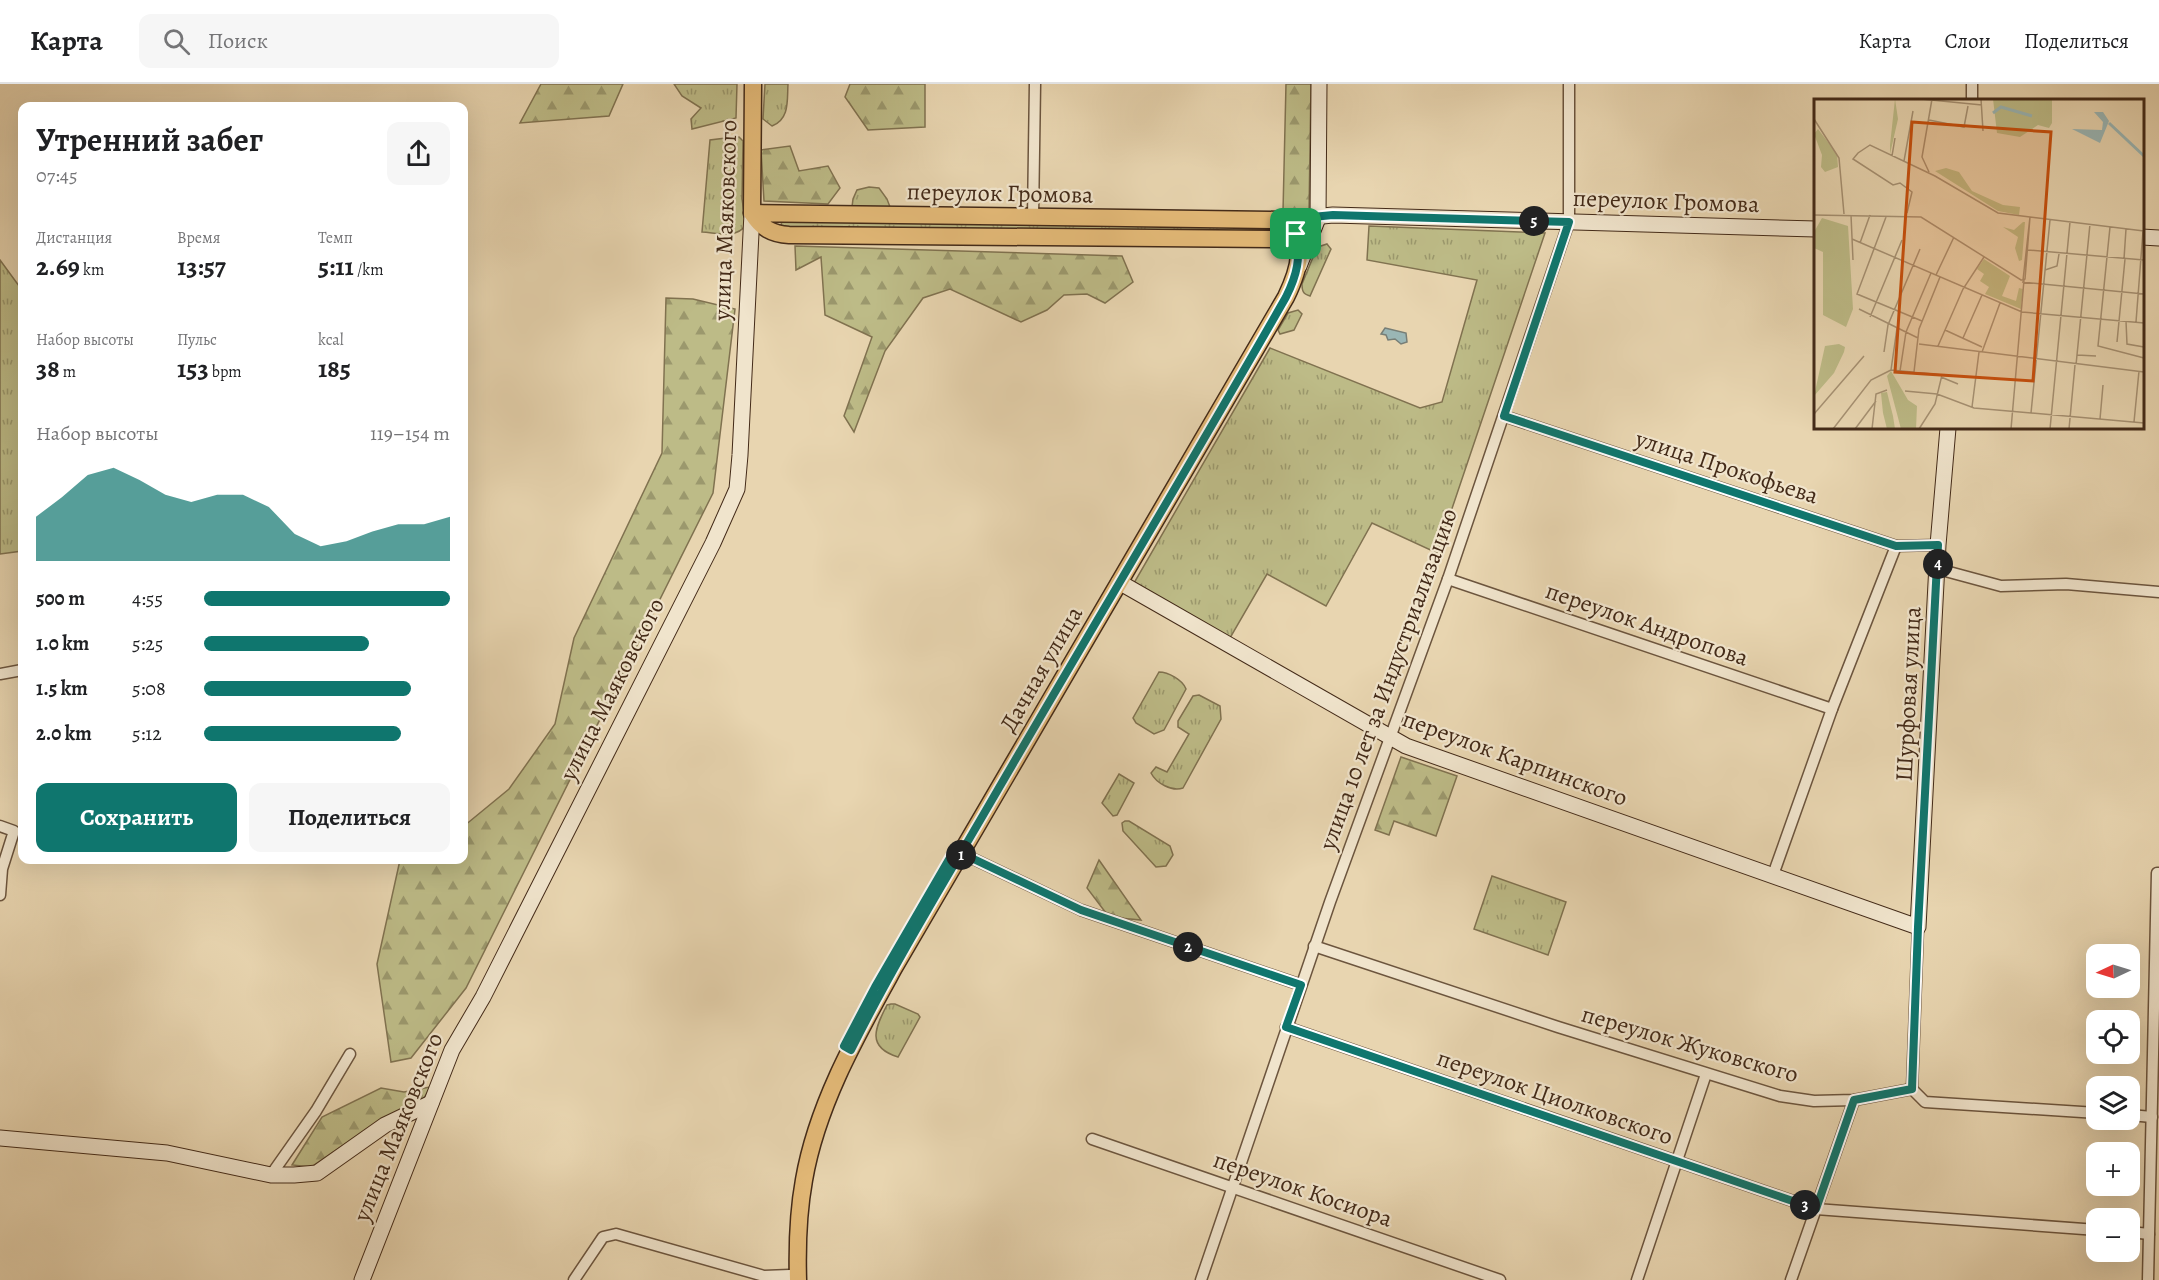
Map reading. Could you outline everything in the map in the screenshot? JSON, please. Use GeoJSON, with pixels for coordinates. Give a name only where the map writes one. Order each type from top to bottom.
{"type":"FeatureCollection","features":[{"type":"Feature","properties":{"kind":"main road","name":"улица Маяковского"},"geometry":{"type":"LineString","coordinates":[[752,213],[753,84]]}},
{"type":"Feature","properties":{"kind":"main road","name":"переулок Громова"},"geometry":{"type":"LineString","coordinates":[[752,213],[1281,220]]}},
{"type":"Feature","properties":{"kind":"main road","name":"переулок Громова"},"geometry":{"type":"LineString","coordinates":[[752,213],[765,228],[776,234],[789,235],[1277,239],[1288,238],[1296,234]]}},
{"type":"Feature","properties":{"kind":"main road"},"geometry":{"type":"LineString","coordinates":[[1281,220],[1296,234],[1299,252],[1294,268]]}},
{"type":"Feature","properties":{"kind":"main road"},"geometry":{"type":"LineString","coordinates":[[1277,239],[1285,246],[1294,268]]}},
{"type":"Feature","properties":{"kind":"main road","name":"Дачная улица"},"geometry":{"type":"LineString","coordinates":[[794,1277],[804,1178],[812,1146],[847,1048],[878,989],[1016,751],[1286,297],[1294,268]]}},
{"type":"Feature","properties":{"kind":"street"},"geometry":{"type":"LineString","coordinates":[[1033,217],[1035,84]]}},
{"type":"Feature","properties":{"kind":"street","name":"Дачная улица"},"geometry":{"type":"LineString","coordinates":[[1294,268],[1318,218],[1320,84]]}},
{"type":"Feature","properties":{"kind":"street","name":"улица 10 лет за Индустриализацию"},"geometry":{"type":"LineString","coordinates":[[1201,1280],[1314,946],[1448,579],[1569,222],[1569,84]]}},
{"type":"Feature","properties":{"kind":"street","name":"улица Маяковского"},"geometry":{"type":"LineString","coordinates":[[362,1280],[452,1050],[499,965],[713,543],[737,489],[752,213]]}},
{"type":"Feature","properties":{"kind":"street","name":"переулок Громова"},"geometry":{"type":"LineString","coordinates":[[1281,220],[1333,215],[1814,229]]}},
{"type":"Feature","properties":{"kind":"street"},"geometry":{"type":"LineString","coordinates":[[1296,234],[1318,218]]}},
{"type":"Feature","properties":{"kind":"street"},"geometry":{"type":"LineString","coordinates":[[2144,237],[2159,238]]}},
{"type":"Feature","properties":{"kind":"street","name":"улица Прокофьева"},"geometry":{"type":"LineString","coordinates":[[1504,416],[1896,546],[1938,545]]}},
{"type":"Feature","properties":{"kind":"street","name":"Шурфовая улица"},"geometry":{"type":"LineString","coordinates":[[1918,927],[1938,545],[1948,429]]}},
{"type":"Feature","properties":{"kind":"street","name":"Шурфовая улица"},"geometry":{"type":"LineString","coordinates":[[1773,875],[1832,709],[1896,546]]}},
{"type":"Feature","properties":{"kind":"street"},"geometry":{"type":"LineString","coordinates":[[1938,569],[2001,586],[2066,584],[2159,592]]}},
{"type":"Feature","properties":{"kind":"street","name":"переулок Андропова"},"geometry":{"type":"LineString","coordinates":[[1448,579],[1832,709]]}},
{"type":"Feature","properties":{"kind":"street","name":"переулок Карпинского"},"geometry":{"type":"LineString","coordinates":[[1116,580],[1390,737],[1417,750],[1918,927]]}},
{"type":"Feature","properties":{"kind":"street"},"geometry":{"type":"LineString","coordinates":[[0,674],[18,671]]}},
{"type":"Feature","properties":{"kind":"street"},"geometry":{"type":"LineString","coordinates":[[0,826],[14,831],[2,869],[0,895]]}},
{"type":"Feature","properties":{"kind":"street"},"geometry":{"type":"LineString","coordinates":[[958,851],[1081,910],[1301,985]]}},
{"type":"Feature","properties":{"kind":"street"},"geometry":{"type":"LineString","coordinates":[[2148,1280],[2158,873]]}},
{"type":"Feature","properties":{"kind":"street"},"geometry":{"type":"LineString","coordinates":[[1918,927],[1912,1089],[1925,1102],[2086,1112]]}},
{"type":"Feature","properties":{"kind":"street","name":"переулок Жуковского"},"geometry":{"type":"LineString","coordinates":[[1314,946],[1780,1096],[1814,1101],[1854,1100],[1912,1089]]}},
{"type":"Feature","properties":{"kind":"street","name":"переулок Циолковского"},"geometry":{"type":"LineString","coordinates":[[1286,1027],[1816,1209],[2086,1229]]}},
{"type":"Feature","properties":{"kind":"street"},"geometry":{"type":"LineString","coordinates":[[271,1175],[316,1111],[350,1054]]}},
{"type":"Feature","properties":{"kind":"street"},"geometry":{"type":"LineString","coordinates":[[1636,1280],[1707,1074]]}},
{"type":"Feature","properties":{"kind":"street"},"geometry":{"type":"LineString","coordinates":[[1791,1280],[1854,1100]]}},
{"type":"Feature","properties":{"kind":"street"},"geometry":{"type":"LineString","coordinates":[[0,1138],[167,1153],[271,1175],[316,1173],[385,1125],[431,1103]]}},
{"type":"Feature","properties":{"kind":"street"},"geometry":{"type":"LineString","coordinates":[[2140,1116],[2152,1117]]}},
{"type":"Feature","properties":{"kind":"street","name":"переулок Косиора"},"geometry":{"type":"LineString","coordinates":[[1092,1139],[1500,1280]]}},
{"type":"Feature","properties":{"kind":"street"},"geometry":{"type":"LineString","coordinates":[[2140,1233],[2149,1234]]}},
{"type":"Feature","properties":{"kind":"street"},"geometry":{"type":"LineString","coordinates":[[574,1280],[603,1237],[616,1234],[764,1276],[794,1277]]}},
{"type":"Feature","properties":{"kind":"green space"},"geometry":{"type":"Polygon","coordinates":[[[541,84],[623,84],[609,116],[520,123],[541,84]]]}},
{"type":"Feature","properties":{"kind":"green space"},"geometry":{"type":"Polygon","coordinates":[[[674,84],[737,84],[736,118],[692,129],[691,119],[701,108],[682,96],[674,84]]]}},
{"type":"Feature","properties":{"kind":"green space"},"geometry":{"type":"Polygon","coordinates":[[[765,84],[788,84],[785,114],[778,123],[772,126],[763,119],[765,84]]]}},
{"type":"Feature","properties":{"kind":"green space"},"geometry":{"type":"Polygon","coordinates":[[[850,84],[925,84],[925,127],[868,130],[845,97],[850,84]]]}},
{"type":"Feature","properties":{"kind":"green space"},"geometry":{"type":"Polygon","coordinates":[[[1286,84],[1311,84],[1309,212],[1283,211],[1286,84]]]}},
{"type":"Feature","properties":{"kind":"green space"},"geometry":{"type":"Polygon","coordinates":[[[739,137],[743,141],[742,199],[746,225],[732,234],[702,232],[710,140],[739,137]]]}},
{"type":"Feature","properties":{"kind":"green space"},"geometry":{"type":"Polygon","coordinates":[[[790,146],[799,171],[828,166],[840,188],[828,204],[764,201],[761,150],[790,146]]]}},
{"type":"Feature","properties":{"kind":"green space"},"geometry":{"type":"Polygon","coordinates":[[[869,187],[879,188],[890,207],[852,207],[857,190],[869,187]]]}},
{"type":"Feature","properties":{"kind":"green space"},"geometry":{"type":"Polygon","coordinates":[[[782,218],[1274,224],[1274,233],[781,227],[782,218]]]}},
{"type":"Feature","properties":{"kind":"green space"},"geometry":{"type":"Polygon","coordinates":[[[1369,226],[1545,233],[1437,553],[1372,523],[1326,606],[1267,574],[1230,638],[1134,583],[1270,348],[1420,408],[1442,402],[1477,280],[1367,260],[1369,226]]]}},
{"type":"Feature","properties":{"kind":"green space"},"geometry":{"type":"Polygon","coordinates":[[[1327,244],[1331,249],[1310,296],[1303,292],[1302,284],[1316,250],[1327,244]]]}},
{"type":"Feature","properties":{"kind":"green space"},"geometry":{"type":"Polygon","coordinates":[[[795,246],[1122,256],[1133,282],[1105,303],[1087,294],[1064,295],[1047,310],[1021,322],[950,289],[923,298],[885,351],[854,432],[844,416],[872,337],[825,315],[821,257],[796,270],[795,246]]]}},
{"type":"Feature","properties":{"kind":"green space"},"geometry":{"type":"Polygon","coordinates":[[[0,260],[18,285],[18,552],[0,554],[0,260]]]}},
{"type":"Feature","properties":{"kind":"green space"},"geometry":{"type":"Polygon","coordinates":[[[666,298],[693,299],[735,309],[713,493],[466,988],[411,1058],[391,1062],[377,964],[399,864],[468,864],[468,823],[509,789],[555,724],[574,638],[662,453],[666,298]]]}},
{"type":"Feature","properties":{"kind":"green space"},"geometry":{"type":"Polygon","coordinates":[[[1298,310],[1302,314],[1294,330],[1280,334],[1278,330],[1288,313],[1298,310]]]}},
{"type":"Feature","properties":{"kind":"green space"},"geometry":{"type":"Polygon","coordinates":[[[1159,672],[1175,677],[1186,689],[1164,730],[1154,734],[1136,723],[1133,718],[1159,672]]]}},
{"type":"Feature","properties":{"kind":"green space"},"geometry":{"type":"Polygon","coordinates":[[[1199,695],[1220,706],[1221,719],[1183,788],[1169,788],[1151,773],[1156,767],[1167,772],[1189,734],[1178,727],[1178,721],[1193,696],[1199,695]]]}},
{"type":"Feature","properties":{"kind":"green space"},"geometry":{"type":"Polygon","coordinates":[[[1401,757],[1457,776],[1436,836],[1394,821],[1389,835],[1375,830],[1401,757]]]}},
{"type":"Feature","properties":{"kind":"green space"},"geometry":{"type":"Polygon","coordinates":[[[1119,774],[1134,783],[1117,815],[1113,816],[1102,803],[1119,774]]]}},
{"type":"Feature","properties":{"kind":"green space"},"geometry":{"type":"Polygon","coordinates":[[[1129,821],[1170,846],[1173,855],[1166,866],[1156,867],[1123,831],[1122,823],[1129,821]]]}},
{"type":"Feature","properties":{"kind":"green space"},"geometry":{"type":"Polygon","coordinates":[[[1099,860],[1141,920],[1109,917],[1087,888],[1099,860]]]}},
{"type":"Feature","properties":{"kind":"green space"},"geometry":{"type":"Polygon","coordinates":[[[1492,876],[1566,902],[1548,955],[1474,929],[1492,876]]]}},
{"type":"Feature","properties":{"kind":"green space"},"geometry":{"type":"Polygon","coordinates":[[[891,1004],[918,1014],[920,1017],[898,1057],[881,1048],[876,1036],[879,1021],[887,1005],[891,1004]]]}},
{"type":"Feature","properties":{"kind":"green space"},"geometry":{"type":"Polygon","coordinates":[[[430,1087],[423,1100],[379,1121],[311,1167],[292,1165],[322,1117],[381,1088],[404,1092],[430,1087]]]}},
{"type":"Feature","properties":{"kind":"water"},"geometry":{"type":"Polygon","coordinates":[[[1385,328],[1406,333],[1407,342],[1401,344],[1395,339],[1388,340],[1386,335],[1381,334],[1385,328]]]}},
{"type":"Feature","properties":{"kind":"route"},"geometry":{"type":"LineString","coordinates":[[1296,234],[1281,220],[1333,215],[1569,222],[1504,416],[1896,546],[1938,545],[1912,1089],[1854,1100],[1816,1209],[1286,1027],[1301,985],[1081,910],[1053,898],[961,853],[955,849],[862,1010],[844,1046],[851,1050],[869,1014],[961,853],[1286,297],[1298,267],[1299,252],[1296,234]]}}]}
